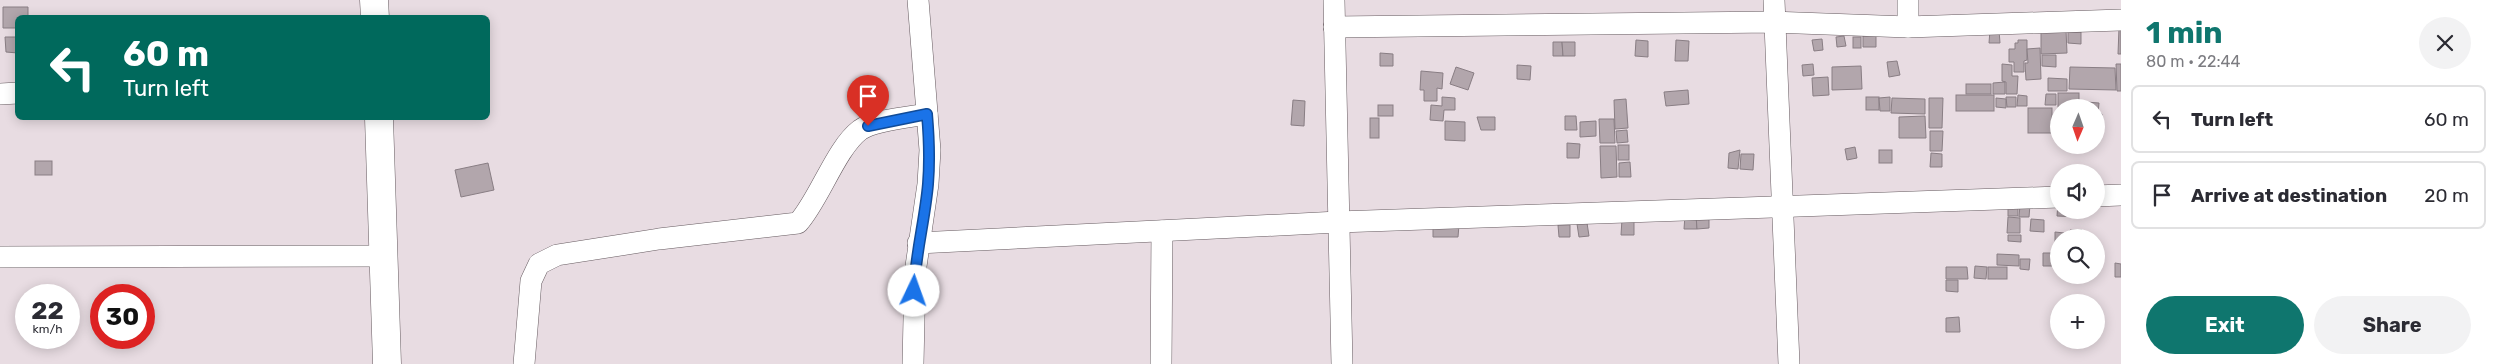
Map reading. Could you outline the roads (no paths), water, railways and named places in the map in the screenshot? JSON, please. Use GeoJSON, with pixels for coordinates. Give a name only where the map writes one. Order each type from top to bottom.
{"type":"FeatureCollection","features":[{"type":"Feature","properties":{"kind":"main road"},"geometry":{"type":"LineString","coordinates":[[374,0],[375,15]]}},
{"type":"Feature","properties":{"kind":"main road"},"geometry":{"type":"LineString","coordinates":[[379,120],[387,364]]}},
{"type":"Feature","properties":{"kind":"street"},"geometry":{"type":"LineString","coordinates":[[913,364],[915,273],[928,184],[930,150],[918,0]]}},
{"type":"Feature","properties":{"kind":"street"},"geometry":{"type":"LineString","coordinates":[[1334,0],[1342,364]]}},
{"type":"Feature","properties":{"kind":"street"},"geometry":{"type":"LineString","coordinates":[[1774,0],[1789,364]]}},
{"type":"Feature","properties":{"kind":"street"},"geometry":{"type":"LineString","coordinates":[[1908,0],[1908,27]]}},
{"type":"Feature","properties":{"kind":"street"},"geometry":{"type":"LineString","coordinates":[[1334,27],[1774,22],[1908,27],[2121,20]]}},
{"type":"Feature","properties":{"kind":"street"},"geometry":{"type":"LineString","coordinates":[[0,94],[15,93]]}},
{"type":"Feature","properties":{"kind":"street"},"geometry":{"type":"LineString","coordinates":[[524,364],[532,281],[539,264],[557,255],[659,239],[798,223],[848,143],[860,130],[880,123],[927,114]]}},
{"type":"Feature","properties":{"kind":"street"},"geometry":{"type":"LineString","coordinates":[[2105,196],[2121,195]]}},
{"type":"Feature","properties":{"kind":"street"},"geometry":{"type":"LineString","coordinates":[[918,244],[1338,222],[2050,197]]}},
{"type":"Feature","properties":{"kind":"street"},"geometry":{"type":"LineString","coordinates":[[1161,364],[1162,231]]}},
{"type":"Feature","properties":{"kind":"street"},"geometry":{"type":"LineString","coordinates":[[0,257],[384,256]]}}]}
